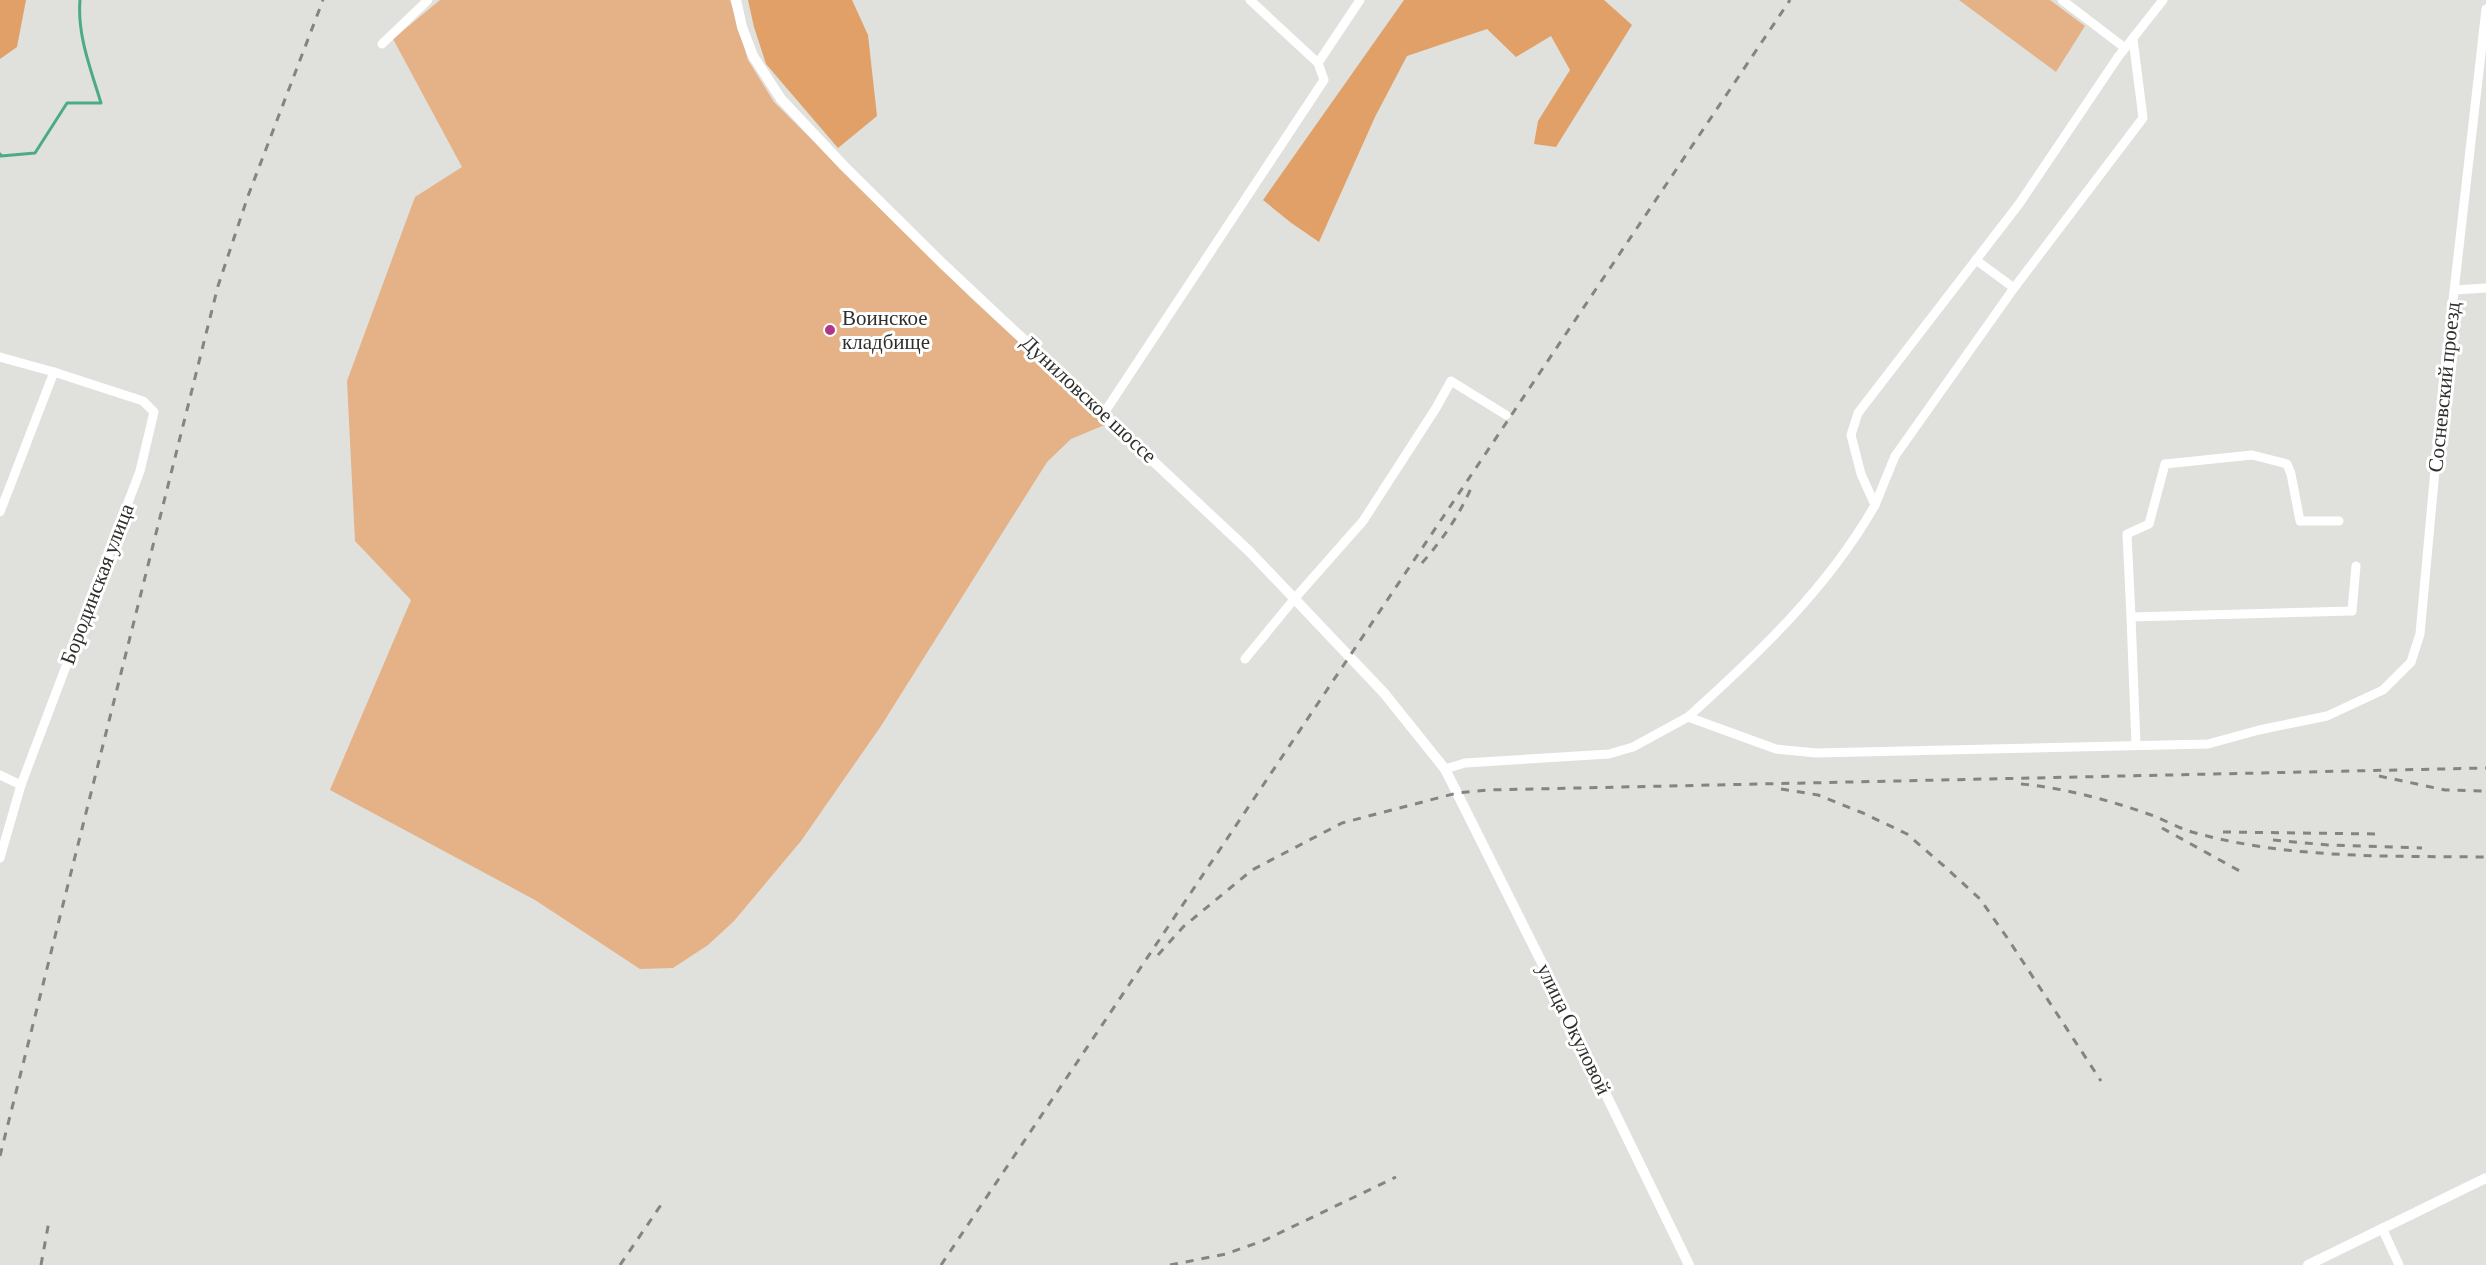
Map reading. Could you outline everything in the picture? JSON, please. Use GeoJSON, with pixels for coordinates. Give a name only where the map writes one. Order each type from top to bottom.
{"type":"FeatureCollection","features":[{"type":"Feature","properties":{"kind":"street"},"geometry":{"type":"LineString","coordinates":[[382,44],[428,0]]}},
{"type":"Feature","properties":{"kind":"street","name":"Дуниловское шоссе"},"geometry":{"type":"LineString","coordinates":[[736,0],[742,27],[753,56],[781,99],[844,166],[943,264],[1170,475],[1295,598],[1384,693],[1444,769],[1457,793]]}},
{"type":"Feature","properties":{"kind":"street"},"geometry":{"type":"LineString","coordinates":[[1104,413],[1324,80],[1318,63],[1250,0]]}},
{"type":"Feature","properties":{"kind":"street"},"geometry":{"type":"LineString","coordinates":[[1318,63],[1360,0]]}},
{"type":"Feature","properties":{"kind":"street"},"geometry":{"type":"LineString","coordinates":[[2062,0],[2125,48]]}},
{"type":"Feature","properties":{"kind":"street"},"geometry":{"type":"LineString","coordinates":[[1875,506],[1861,474],[1851,435],[1858,413],[2019,204],[2125,48],[2163,0]]}},
{"type":"Feature","properties":{"kind":"street","name":"Сосневский проезд"},"geometry":{"type":"LineString","coordinates":[[1688,717],[1776,749],[1816,753],[2208,744],[2259,730],[2326,716],[2383,690],[2411,662],[2420,634],[2440,415],[2486,9]]}},
{"type":"Feature","properties":{"kind":"street"},"geometry":{"type":"LineString","coordinates":[[1444,769],[1465,763],[1609,754],[1633,747],[1688,717],[1758,654],[1854,542],[1875,506],[1895,456],[2014,288],[2143,118],[2133,39]]}},
{"type":"Feature","properties":{"kind":"street"},"geometry":{"type":"LineString","coordinates":[[1976,260],[2014,288]]}},
{"type":"Feature","properties":{"kind":"street"},"geometry":{"type":"LineString","coordinates":[[2455,290],[2486,288]]}},
{"type":"Feature","properties":{"kind":"street"},"geometry":{"type":"LineString","coordinates":[[0,357],[54,372],[0,512]]}},
{"type":"Feature","properties":{"kind":"street","name":"Бородинская улица"},"geometry":{"type":"LineString","coordinates":[[0,858],[21,785],[140,471],[154,412],[143,401],[54,372]]}},
{"type":"Feature","properties":{"kind":"street"},"geometry":{"type":"LineString","coordinates":[[1245,659],[1363,521],[1451,381],[1506,415]]}},
{"type":"Feature","properties":{"kind":"street"},"geometry":{"type":"LineString","coordinates":[[2136,745],[2127,534],[2149,524],[2165,464],[2252,455],[2287,464],[2300,520],[2339,521]]}},
{"type":"Feature","properties":{"kind":"street"},"geometry":{"type":"LineString","coordinates":[[2132,617],[2352,611],[2356,566]]}},
{"type":"Feature","properties":{"kind":"street"},"geometry":{"type":"LineString","coordinates":[[0,775],[21,785]]}},
{"type":"Feature","properties":{"kind":"street","name":"улица Окуловой"},"geometry":{"type":"LineString","coordinates":[[1457,793],[1689,1265]]}},
{"type":"Feature","properties":{"kind":"street"},"geometry":{"type":"LineString","coordinates":[[2308,1265],[2486,1178]]}},
{"type":"Feature","properties":{"kind":"street"},"geometry":{"type":"LineString","coordinates":[[2382,1228],[2399,1265]]}},
{"type":"Feature","properties":{"kind":"shaded area"},"geometry":{"type":"Polygon","coordinates":[[[0,0],[26,0],[17,47],[0,59],[0,0]]]}},
{"type":"Feature","properties":{"kind":"shaded area"},"geometry":{"type":"Polygon","coordinates":[[[440,0],[730,0],[748,60],[774,102],[971,298],[1107,424],[1071,439],[1047,462],[881,726],[801,841],[734,921],[708,945],[673,968],[640,969],[535,900],[330,790],[411,600],[355,541],[347,381],[415,197],[462,167],[393,39],[440,0]]]}},
{"type":"Feature","properties":{"kind":"shaded area"},"geometry":{"type":"Polygon","coordinates":[[[748,0],[852,0],[868,35],[877,116],[838,148],[766,64],[748,0]]]}},
{"type":"Feature","properties":{"kind":"shaded area"},"geometry":{"type":"Polygon","coordinates":[[[1404,0],[1604,0],[1632,25],[1556,147],[1534,144],[1538,121],[1570,70],[1551,36],[1516,57],[1487,29],[1407,56],[1375,117],[1319,242],[1263,200],[1404,0]]]}},
{"type":"Feature","properties":{"kind":"shaded area"},"geometry":{"type":"Polygon","coordinates":[[[1959,0],[2050,0],[2085,26],[2056,72],[1959,0]]]}},
{"type":"Feature","properties":{"kind":"waterway"},"geometry":{"type":"LineString","coordinates":[[0,154],[1,156],[35,153],[67,103],[101,103],[83,39],[80,0]]}},
{"type":"Feature","properties":{"kind":"railway"},"geometry":{"type":"LineString","coordinates":[[0,1156],[218,286],[248,196],[323,0]]}},
{"type":"Feature","properties":{"kind":"railway"},"geometry":{"type":"LineString","coordinates":[[941,1265],[1790,0]]}},
{"type":"Feature","properties":{"kind":"railway"},"geometry":{"type":"LineString","coordinates":[[1422,563],[1450,527],[1471,488]]}},
{"type":"Feature","properties":{"kind":"railway"},"geometry":{"type":"LineString","coordinates":[[1158,955],[1183,927],[1252,870],[1342,823],[1457,793],[1487,790],[2486,768]]}},
{"type":"Feature","properties":{"kind":"railway"},"geometry":{"type":"LineString","coordinates":[[2379,776],[2445,790],[2486,791]]}},
{"type":"Feature","properties":{"kind":"railway"},"geometry":{"type":"LineString","coordinates":[[2021,784],[2089,796],[2154,816],[2192,832],[2265,847],[2338,854],[2486,857]]}},
{"type":"Feature","properties":{"kind":"railway"},"geometry":{"type":"LineString","coordinates":[[1781,789],[1818,795],[1863,813],[1907,834],[1944,866],[1980,899],[2101,1081]]}},
{"type":"Feature","properties":{"kind":"railway"},"geometry":{"type":"LineString","coordinates":[[2162,828],[2245,874]]}},
{"type":"Feature","properties":{"kind":"railway"},"geometry":{"type":"LineString","coordinates":[[2223,832],[2379,834]]}},
{"type":"Feature","properties":{"kind":"railway"},"geometry":{"type":"LineString","coordinates":[[2273,840],[2328,845],[2422,848]]}},
{"type":"Feature","properties":{"kind":"railway"},"geometry":{"type":"LineString","coordinates":[[1170,1265],[1226,1254],[1265,1240],[1396,1177]]}},
{"type":"Feature","properties":{"kind":"railway"},"geometry":{"type":"LineString","coordinates":[[620,1265],[665,1199]]}},
{"type":"Feature","properties":{"kind":"railway"},"geometry":{"type":"LineString","coordinates":[[41,1265],[49,1221]]}},
{"type":"Feature","properties":{"kind":"place","name":"Воинское кладбище"},"geometry":{"type":"Point","coordinates":[830,330]}}]}
